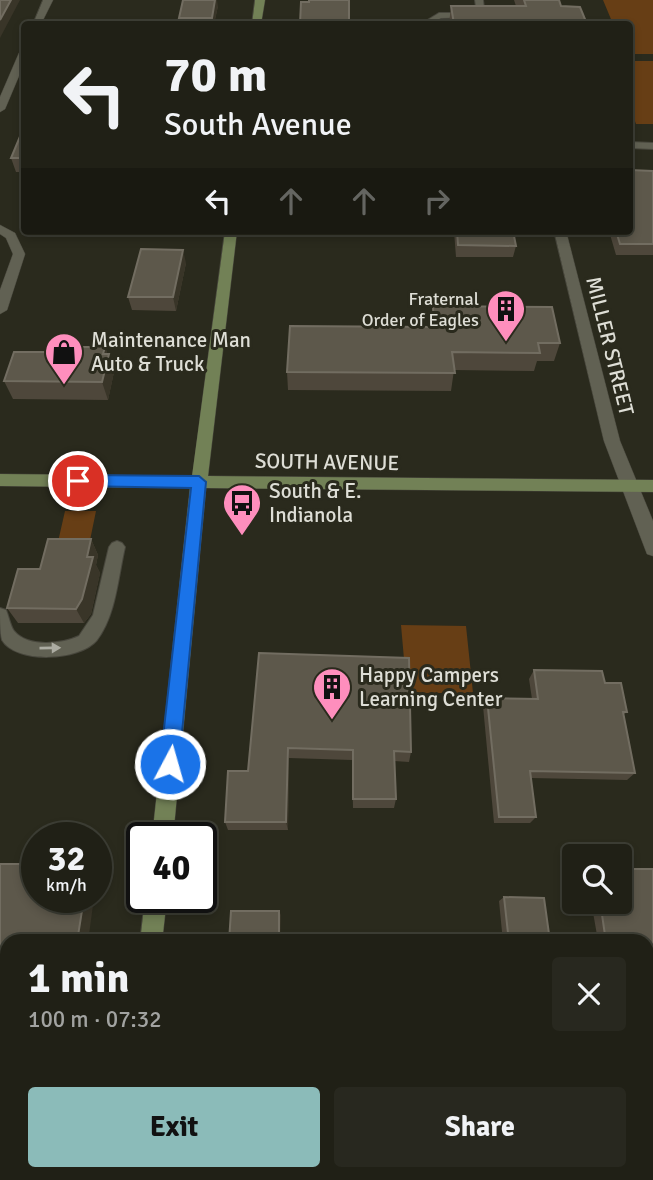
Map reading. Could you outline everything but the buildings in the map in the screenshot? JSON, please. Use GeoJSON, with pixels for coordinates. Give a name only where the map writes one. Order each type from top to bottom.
{"type":"FeatureCollection","features":[{"type":"Feature","properties":{"kind":"street"},"geometry":{"type":"LineString","coordinates":[[38,21],[48,0]]}},
{"type":"Feature","properties":{"kind":"street"},"geometry":{"type":"LineString","coordinates":[[257,21],[260,0]]}},
{"type":"Feature","properties":{"kind":"street"},"geometry":{"type":"LineString","coordinates":[[0,109],[21,60]]}},
{"type":"Feature","properties":{"kind":"street"},"geometry":{"type":"LineString","coordinates":[[0,229],[11,236],[19,254],[0,310]]}},
{"type":"Feature","properties":{"kind":"street"},"geometry":{"type":"LineString","coordinates":[[164,822],[199,482],[230,235]]}},
{"type":"Feature","properties":{"kind":"street","name":"MILLER STREET"},"geometry":{"type":"LineString","coordinates":[[561,235],[612,441],[647,526],[653,549]]}},
{"type":"Feature","properties":{"kind":"street","name":"SOUTH AVENUE"},"geometry":{"type":"LineString","coordinates":[[0,480],[653,486]]}},
{"type":"Feature","properties":{"kind":"street"},"geometry":{"type":"LineString","coordinates":[[152,934],[154,913]]}},
{"type":"Feature","properties":{"kind":"lane"},"geometry":{"type":"LineString","coordinates":[[430,21],[439,16],[482,15],[479,0]]}},
{"type":"Feature","properties":{"kind":"lane"},"geometry":{"type":"LineString","coordinates":[[633,145],[653,146]]}},
{"type":"Feature","properties":{"kind":"lane"},"geometry":{"type":"LineString","coordinates":[[0,615],[9,637],[20,645],[75,647],[86,641],[98,620],[117,547]]}},
{"type":"Feature","properties":{"kind":"shaded area"},"geometry":{"type":"Polygon","coordinates":[[[603,0],[653,0],[653,54],[633,54],[633,21],[612,21],[603,0]]]}},
{"type":"Feature","properties":{"kind":"shaded area"},"geometry":{"type":"Polygon","coordinates":[[[633,61],[653,61],[653,124],[636,124],[633,116],[633,61]]]}},
{"type":"Feature","properties":{"kind":"shaded area"},"geometry":{"type":"Polygon","coordinates":[[[65,511],[96,511],[87,555],[55,555],[65,511]]]}},
{"type":"Feature","properties":{"kind":"shaded area"},"geometry":{"type":"Polygon","coordinates":[[[401,625],[466,626],[473,693],[407,693],[401,625]]]}},
{"type":"Feature","properties":{"kind":"place","name":"Fraternal Order of Eagles"},"geometry":{"type":"Point","coordinates":[506,343]}},
{"type":"Feature","properties":{"kind":"place","name":"Maintenance Man Auto & Truck"},"geometry":{"type":"Point","coordinates":[64,386]}},
{"type":"Feature","properties":{"kind":"place","name":"South & E. Indianola"},"geometry":{"type":"Point","coordinates":[242,537]}},
{"type":"Feature","properties":{"kind":"place","name":"Happy Campers Learning Center"},"geometry":{"type":"Point","coordinates":[332,721]}},
{"type":"Feature","properties":{"kind":"route"},"geometry":{"type":"LineString","coordinates":[[78,481],[199,482],[170,764]]}}]}
